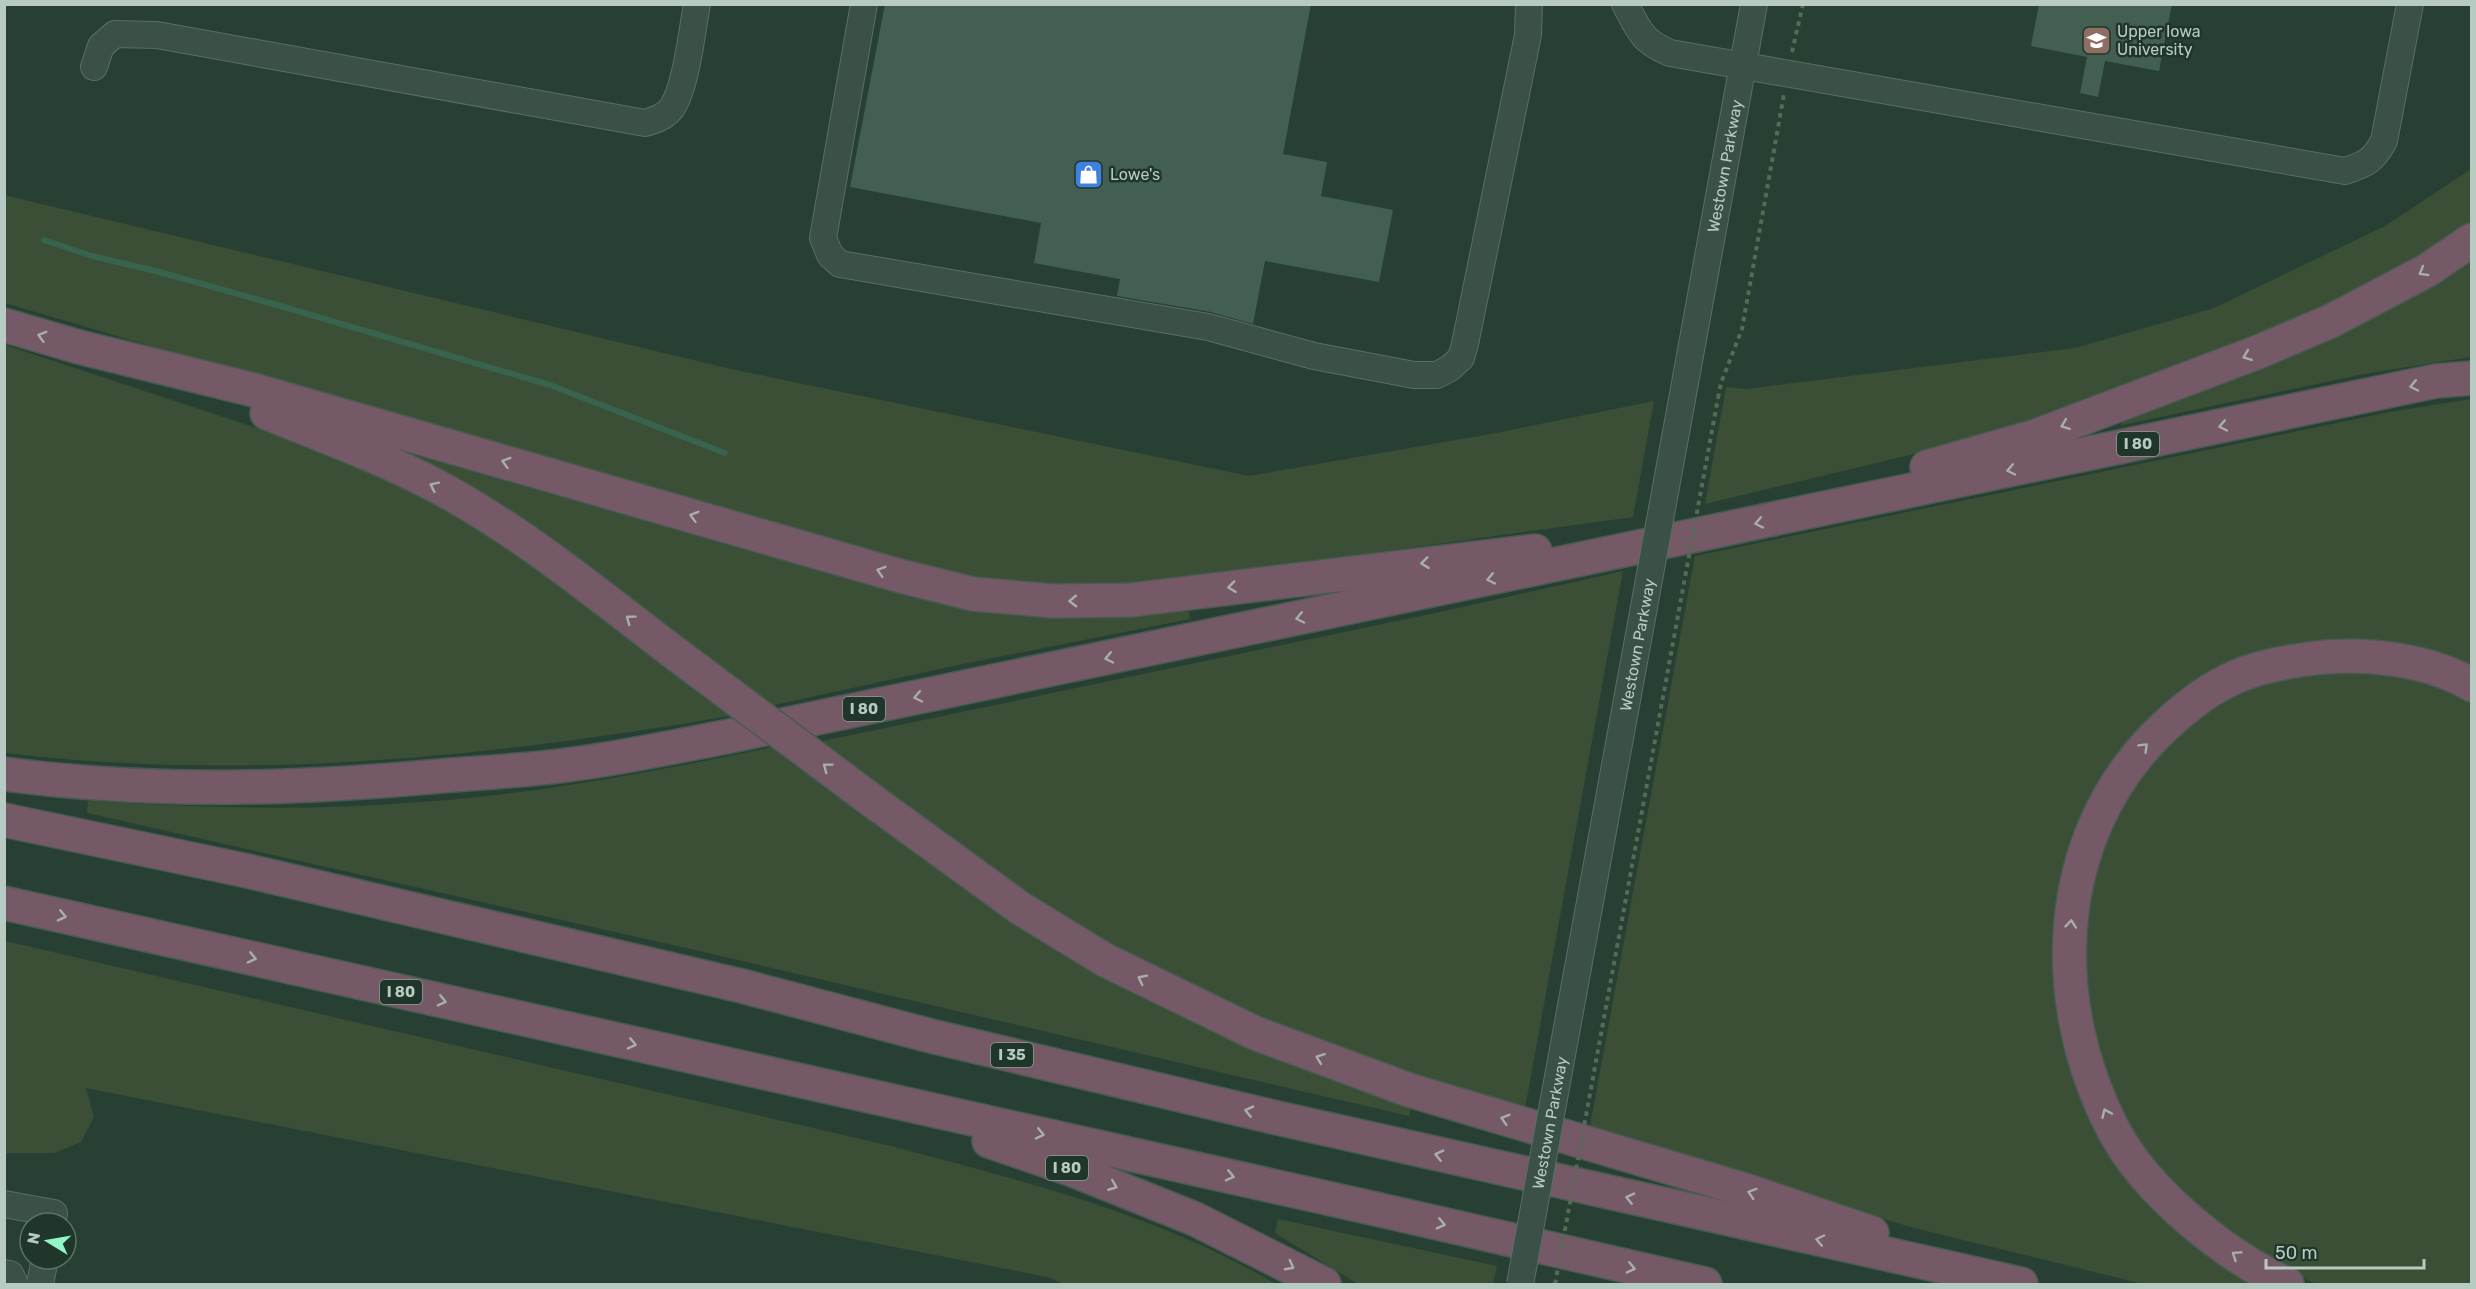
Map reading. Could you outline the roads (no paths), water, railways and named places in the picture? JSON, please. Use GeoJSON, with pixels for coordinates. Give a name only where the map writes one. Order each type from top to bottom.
{"type":"FeatureCollection","features":[{"type":"Feature","properties":{"kind":"highway"},"geometry":{"type":"LineString","coordinates":[[1804,514],[1845,488],[2036,436],[2258,352],[2331,321],[2426,271],[2472,240]]}},
{"type":"Feature","properties":{"kind":"highway"},"geometry":{"type":"LineString","coordinates":[[4,325],[80,347],[254,390],[900,576],[974,594],[1053,601],[1131,600],[1468,558],[1713,533]]}},
{"type":"Feature","properties":{"kind":"highway"},"geometry":{"type":"LineString","coordinates":[[80,347],[243,404],[358,449],[457,497],[540,551],[874,802],[1020,908],[1105,960],[1180,998],[1255,1033],[1409,1090],[1742,1190],[2027,1284]]}},
{"type":"Feature","properties":{"kind":"highway","name":"I 80"},"geometry":{"type":"LineString","coordinates":[[4,774],[161,788],[253,789],[346,785],[573,764],[730,736],[2436,381],[2472,378]]}},
{"type":"Feature","properties":{"kind":"highway"},"geometry":{"type":"LineString","coordinates":[[2287,1284],[2235,1255],[2200,1229],[2168,1199],[2139,1166],[2114,1130],[2090,1077],[2077,1031],[2069,966],[2070,928],[2075,891],[2090,836],[2102,808],[2134,757],[2177,714],[2228,681],[2280,663],[2341,655],[2402,660],[2472,684]]}},
{"type":"Feature","properties":{"kind":"highway","name":"I 35"},"geometry":{"type":"LineString","coordinates":[[4,820],[243,870],[742,986],[931,1036],[1273,1117],[2021,1284]]}},
{"type":"Feature","properties":{"kind":"highway","name":"I 80"},"geometry":{"type":"LineString","coordinates":[[4,903],[798,1080],[1073,1170],[1195,1219],[1324,1284]]}},
{"type":"Feature","properties":{"kind":"highway"},"geometry":{"type":"LineString","coordinates":[[798,1080],[1705,1284]]}},
{"type":"Feature","properties":{"kind":"street"},"geometry":{"type":"LineString","coordinates":[[93,67],[102,46],[115,34],[157,35],[645,123],[659,119],[670,110],[675,101],[682,83],[697,4]]}},
{"type":"Feature","properties":{"kind":"street"},"geometry":{"type":"LineString","coordinates":[[864,4],[823,238],[830,255],[840,264],[1208,327],[1314,356],[1414,375],[1437,375],[1450,368],[1461,358],[1528,35],[1529,4]]}},
{"type":"Feature","properties":{"kind":"street"},"geometry":{"type":"LineString","coordinates":[[1625,4],[1640,32],[1652,45],[1670,53],[2345,171],[2365,165],[2377,154],[2384,141],[2410,4]]}},
{"type":"Feature","properties":{"kind":"street","name":"Westown Parkway"},"geometry":{"type":"LineString","coordinates":[[1520,1284],[1754,4]]}},
{"type":"Feature","properties":{"kind":"street"},"geometry":{"type":"LineString","coordinates":[[4,1204],[28,1211]]}},
{"type":"Feature","properties":{"kind":"street"},"geometry":{"type":"LineString","coordinates":[[4,1273],[10,1274],[15,1284]]}},
{"type":"Feature","properties":{"kind":"waterway"},"geometry":{"type":"LineString","coordinates":[[44,240],[92,256],[156,271],[277,305],[550,385],[725,453]]}},
{"type":"Feature","properties":{"kind":"place","name":"Upper Iowa University"},"geometry":{"type":"Point","coordinates":[2096,40]}},
{"type":"Feature","properties":{"kind":"place","name":"Lowe's"},"geometry":{"type":"Point","coordinates":[1089,174]}}]}
